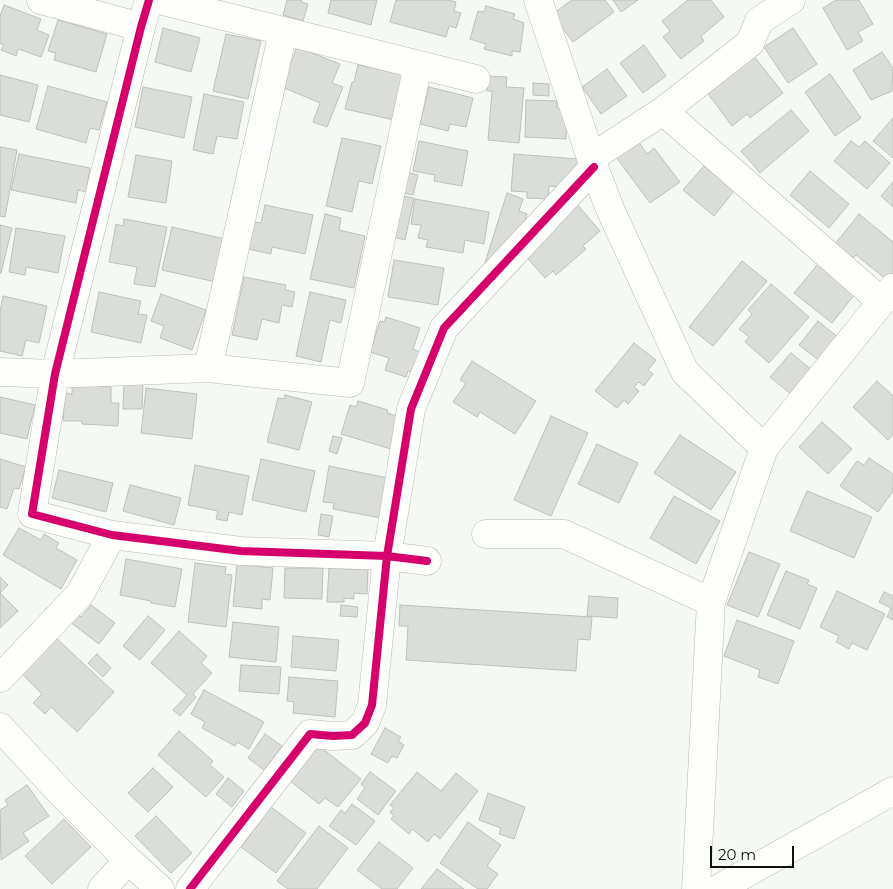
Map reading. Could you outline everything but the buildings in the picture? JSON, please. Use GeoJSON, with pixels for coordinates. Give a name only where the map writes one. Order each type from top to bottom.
{"type":"FeatureCollection","features":[{"type":"Feature","properties":{"kind":"street"},"geometry":{"type":"LineString","coordinates":[[41,0],[141,27]]}},
{"type":"Feature","properties":{"kind":"street"},"geometry":{"type":"LineString","coordinates":[[149,0],[55,374],[32,514],[112,535],[241,551],[387,556],[427,561]]}},
{"type":"Feature","properties":{"kind":"street"},"geometry":{"type":"LineString","coordinates":[[158,0],[476,80]]}},
{"type":"Feature","properties":{"kind":"street"},"geometry":{"type":"LineString","coordinates":[[538,0],[592,163],[610,209],[685,372],[764,448]]}},
{"type":"Feature","properties":{"kind":"street"},"geometry":{"type":"LineString","coordinates":[[190,889],[310,734],[352,735],[366,723],[372,706],[387,556],[411,409],[444,328],[592,163],[663,111],[750,43],[759,21],[791,0]]}},
{"type":"Feature","properties":{"kind":"street"},"geometry":{"type":"LineString","coordinates":[[208,368],[282,32]]}},
{"type":"Feature","properties":{"kind":"street"},"geometry":{"type":"LineString","coordinates":[[0,372],[55,374],[208,368],[350,383],[418,65]]}},
{"type":"Feature","properties":{"kind":"street"},"geometry":{"type":"LineString","coordinates":[[663,111],[887,295],[764,448],[711,602],[696,889]]}},
{"type":"Feature","properties":{"kind":"street"},"geometry":{"type":"LineString","coordinates":[[486,534],[564,534],[711,602]]}},
{"type":"Feature","properties":{"kind":"street"},"geometry":{"type":"LineString","coordinates":[[0,678],[80,594],[112,535]]}},
{"type":"Feature","properties":{"kind":"street"},"geometry":{"type":"LineString","coordinates":[[0,727],[60,792],[160,889]]}},
{"type":"Feature","properties":{"kind":"street"},"geometry":{"type":"LineString","coordinates":[[718,889],[893,791]]}},
{"type":"Feature","properties":{"kind":"street"},"geometry":{"type":"LineString","coordinates":[[102,889],[128,860]]}},
{"type":"Feature","properties":{"kind":"cycle path"},"geometry":{"type":"LineString","coordinates":[[149,0],[55,374],[32,514],[112,535],[241,551],[387,556],[427,561]]}},
{"type":"Feature","properties":{"kind":"cycle path"},"geometry":{"type":"LineString","coordinates":[[190,889],[310,734],[352,735],[365,723],[372,705],[387,556],[411,409],[444,328],[594,167]]}}]}
